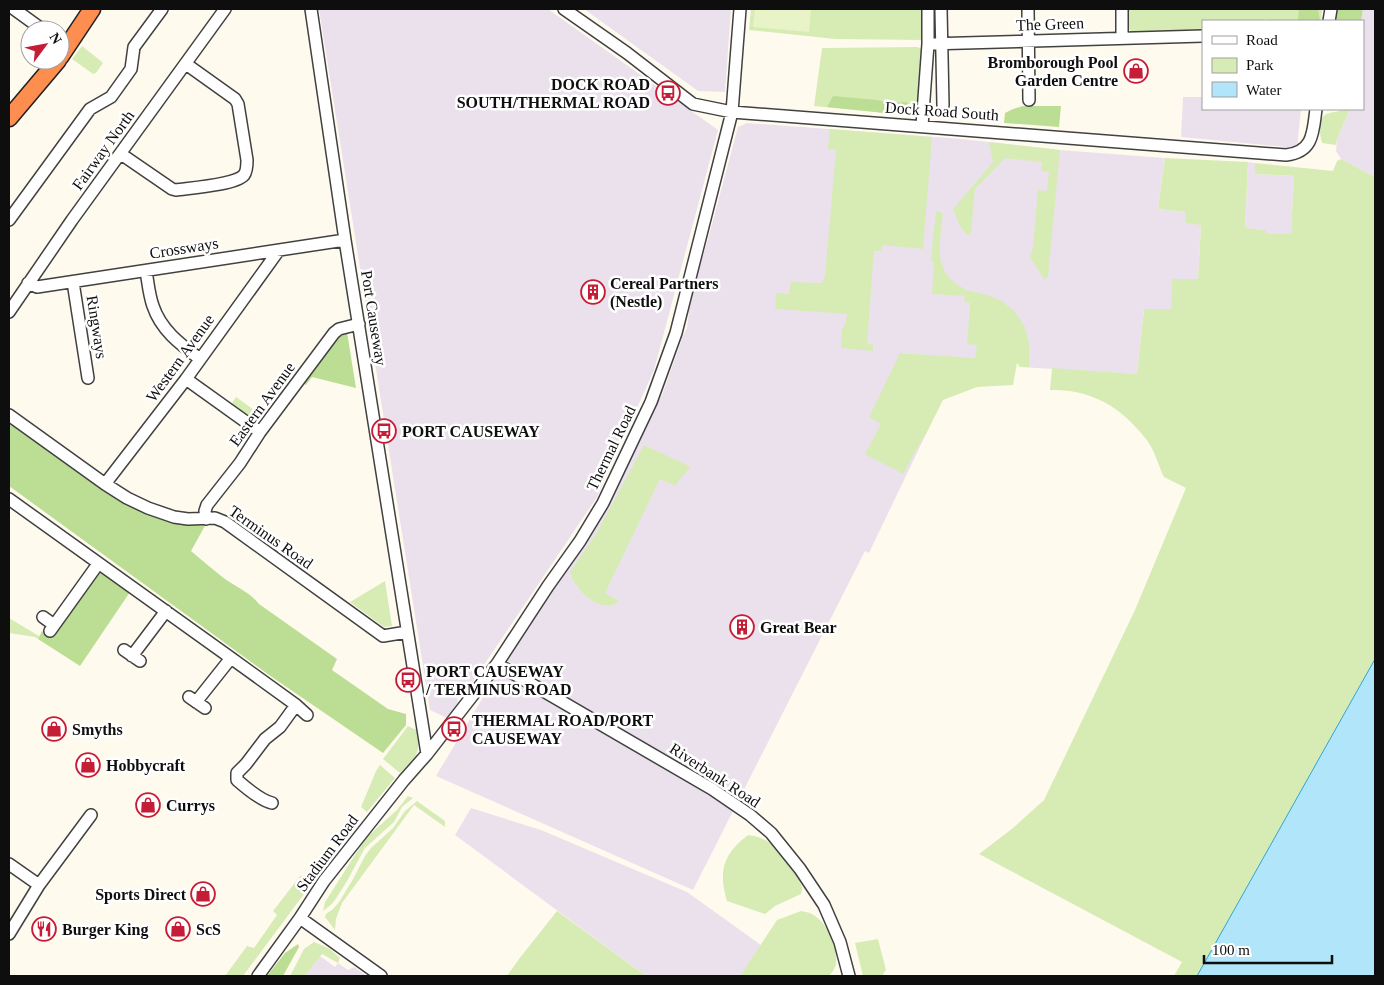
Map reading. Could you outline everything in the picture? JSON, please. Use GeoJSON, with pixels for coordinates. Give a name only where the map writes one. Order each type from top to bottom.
{"type":"FeatureCollection","features":[{"type":"Feature","properties":{"kind":"highway"},"geometry":{"type":"LineString","coordinates":[[70,33],[84,9]]}},
{"type":"Feature","properties":{"kind":"highway"},"geometry":{"type":"LineString","coordinates":[[70,37],[92,9]]}},
{"type":"Feature","properties":{"kind":"highway"},"geometry":{"type":"LineString","coordinates":[[9,117],[37,70]]}},
{"type":"Feature","properties":{"kind":"highway"},"geometry":{"type":"LineString","coordinates":[[9,117],[45,70]]}},
{"type":"Feature","properties":{"kind":"street"},"geometry":{"type":"LineString","coordinates":[[9,13],[13,9],[29,20]]}},
{"type":"Feature","properties":{"kind":"street"},"geometry":{"type":"LineString","coordinates":[[9,220],[90,109],[111,97],[131,69],[134,47],[162,9]]}},
{"type":"Feature","properties":{"kind":"street","name":"Fairway North"},"geometry":{"type":"LineString","coordinates":[[9,312],[225,9]]}},
{"type":"Feature","properties":{"kind":"street","name":"Port Causeway"},"geometry":{"type":"LineString","coordinates":[[311,9],[345,240],[407,632],[424,737],[429,751]]}},
{"type":"Feature","properties":{"kind":"street","name":"Dock Road South"},"geometry":{"type":"LineString","coordinates":[[564,9],[627,53],[693,104],[732,112],[1286,155],[1296,154],[1312,138],[1316,110]]}},
{"type":"Feature","properties":{"kind":"street","name":"Thermal Road"},"geometry":{"type":"LineString","coordinates":[[429,751],[497,664],[580,541],[603,503],[651,402],[676,333],[732,112],[740,9]]}},
{"type":"Feature","properties":{"kind":"street"},"geometry":{"type":"LineString","coordinates":[[922,126],[928,44],[928,9]]}},
{"type":"Feature","properties":{"kind":"street"},"geometry":{"type":"LineString","coordinates":[[941,9],[944,105]]}},
{"type":"Feature","properties":{"kind":"street"},"geometry":{"type":"LineString","coordinates":[[1028,9],[1029,100]]}},
{"type":"Feature","properties":{"kind":"street"},"geometry":{"type":"LineString","coordinates":[[1122,9],[1122,38]]}},
{"type":"Feature","properties":{"kind":"street","name":"The Green"},"geometry":{"type":"LineString","coordinates":[[928,44],[1202,36]]}},
{"type":"Feature","properties":{"kind":"street"},"geometry":{"type":"LineString","coordinates":[[121,154],[172,190],[232,182],[243,176],[248,166],[248,160],[238,104],[235,99],[186,64]]}},
{"type":"Feature","properties":{"kind":"street","name":"Crossways"},"geometry":{"type":"LineString","coordinates":[[28,283],[37,287],[345,240]]}},
{"type":"Feature","properties":{"kind":"street","name":"Western Avenue"},"geometry":{"type":"LineString","coordinates":[[105,484],[186,378],[279,250]]}},
{"type":"Feature","properties":{"kind":"street"},"geometry":{"type":"LineString","coordinates":[[146,270],[153,305],[165,330],[200,359]]}},
{"type":"Feature","properties":{"kind":"street","name":"Ringways"},"geometry":{"type":"LineString","coordinates":[[73,282],[88,378]]}},
{"type":"Feature","properties":{"kind":"street","name":"Eastern Avenue"},"geometry":{"type":"LineString","coordinates":[[206,519],[207,505],[240,463],[260,432],[334,333],[339,329],[359,324]]}},
{"type":"Feature","properties":{"kind":"street"},"geometry":{"type":"LineString","coordinates":[[186,378],[260,432]]}},
{"type":"Feature","properties":{"kind":"street","name":"Terminus Road"},"geometry":{"type":"LineString","coordinates":[[9,415],[127,498],[174,517],[215,518],[225,522],[383,636],[407,632]]}},
{"type":"Feature","properties":{"kind":"street"},"geometry":{"type":"LineString","coordinates":[[10,501],[166,611],[296,705],[307,715]]}},
{"type":"Feature","properties":{"kind":"street"},"geometry":{"type":"LineString","coordinates":[[43,617],[52,628],[98,564]]}},
{"type":"Feature","properties":{"kind":"street"},"geometry":{"type":"LineString","coordinates":[[132,656],[166,611]]}},
{"type":"Feature","properties":{"kind":"street"},"geometry":{"type":"LineString","coordinates":[[197,702],[231,658]]}},
{"type":"Feature","properties":{"kind":"street","name":"Riverbank Road"},"geometry":{"type":"LineString","coordinates":[[497,664],[712,789],[750,815],[771,833],[800,869],[824,905],[840,942],[849,976]]}},
{"type":"Feature","properties":{"kind":"street"},"geometry":{"type":"LineString","coordinates":[[272,802],[267,802],[243,785],[237,780],[237,773],[265,739],[280,727],[296,705]]}},
{"type":"Feature","properties":{"kind":"street","name":"Stadium Road"},"geometry":{"type":"LineString","coordinates":[[258,976],[324,881],[429,751]]}},
{"type":"Feature","properties":{"kind":"street"},"geometry":{"type":"LineString","coordinates":[[9,934],[39,885],[91,815]]}},
{"type":"Feature","properties":{"kind":"street"},"geometry":{"type":"LineString","coordinates":[[9,864],[39,885]]}},
{"type":"Feature","properties":{"kind":"street"},"geometry":{"type":"LineString","coordinates":[[300,918],[381,976]]}},
{"type":"Feature","properties":{"kind":"shaded area"},"geometry":{"type":"Polygon","coordinates":[[[319,9],[548,9],[718,130],[654,370],[597,497],[467,690],[456,693],[458,703],[447,718],[430,710],[319,9]]]}},
{"type":"Feature","properties":{"kind":"shaded area"},"geometry":{"type":"Polygon","coordinates":[[[584,9],[731,9],[725,92],[698,91],[584,9]]]}},
{"type":"Feature","properties":{"kind":"shaded area"},"geometry":{"type":"Polygon","coordinates":[[[1363,9],[1375,9],[1375,177],[1341,159],[1336,151],[1337,139],[1350,110],[1364,110],[1364,20],[1361,20],[1363,9]]]}},
{"type":"Feature","properties":{"kind":"shaded area"},"geometry":{"type":"Polygon","coordinates":[[[1183,97],[1202,97],[1202,110],[1301,110],[1297,148],[1181,137],[1183,97]]]}},
{"type":"Feature","properties":{"kind":"shaded area"},"geometry":{"type":"Polygon","coordinates":[[[747,123],[962,139],[1060,150],[1165,158],[1158,209],[1185,212],[1201,225],[1198,279],[1171,309],[1144,309],[1137,374],[1020,367],[1017,362],[900,353],[927,432],[869,553],[865,551],[693,890],[436,776],[662,395],[687,328],[691,294],[738,127],[747,123]]]}},
{"type":"Feature","properties":{"kind":"shaded area"},"geometry":{"type":"Polygon","coordinates":[[[1248,162],[1255,163],[1255,174],[1294,176],[1291,235],[1266,233],[1266,230],[1245,229],[1248,162]]]}},
{"type":"Feature","properties":{"kind":"shaded area"},"geometry":{"type":"Polygon","coordinates":[[[471,808],[541,830],[687,892],[761,945],[740,976],[646,976],[455,835],[471,808]]]}},
{"type":"Feature","properties":{"kind":"shaded area"},"geometry":{"type":"Polygon","coordinates":[[[320,956],[335,967],[338,963],[348,970],[354,967],[367,976],[305,976],[320,956]]]}},
{"type":"Feature","properties":{"kind":"green space"},"geometry":{"type":"Polygon","coordinates":[[[751,9],[922,9],[922,40],[835,39],[749,30],[751,9]]]}},
{"type":"Feature","properties":{"kind":"green space"},"geometry":{"type":"Polygon","coordinates":[[[755,9],[811,9],[809,32],[753,27],[755,9]]]}},
{"type":"Feature","properties":{"kind":"green space"},"geometry":{"type":"Polygon","coordinates":[[[1126,9],[1322,9],[1321,20],[1202,20],[1202,32],[1133,33],[1127,27],[1126,9]]]}},
{"type":"Feature","properties":{"kind":"green space"},"geometry":{"type":"Polygon","coordinates":[[[1299,9],[1318,9],[1320,20],[1298,20],[1299,9]]]}},
{"type":"Feature","properties":{"kind":"green space"},"geometry":{"type":"Polygon","coordinates":[[[1335,9],[1363,9],[1361,20],[1333,20],[1335,9]]]}},
{"type":"Feature","properties":{"kind":"green space"},"geometry":{"type":"Polygon","coordinates":[[[82,46],[103,63],[96,73],[93,74],[72,59],[82,46]]]}},
{"type":"Feature","properties":{"kind":"green space"},"geometry":{"type":"Polygon","coordinates":[[[917,47],[923,49],[918,107],[905,115],[814,106],[822,48],[917,47]]]}},
{"type":"Feature","properties":{"kind":"green space"},"geometry":{"type":"Polygon","coordinates":[[[833,96],[890,103],[907,102],[912,111],[905,115],[827,107],[833,96]]]}},
{"type":"Feature","properties":{"kind":"green space"},"geometry":{"type":"Polygon","coordinates":[[[1023,106],[1061,106],[1059,127],[1004,123],[1005,113],[1023,106]]]}},
{"type":"Feature","properties":{"kind":"green space"},"geometry":{"type":"Polygon","coordinates":[[[1350,110],[1336,145],[1322,143],[1320,136],[1321,120],[1327,114],[1350,110]]]}},
{"type":"Feature","properties":{"kind":"green space"},"geometry":{"type":"Polygon","coordinates":[[[830,129],[932,137],[923,249],[882,245],[881,251],[874,251],[867,344],[873,344],[873,351],[841,348],[842,330],[847,314],[775,309],[776,293],[789,294],[791,282],[822,283],[825,275],[836,150],[828,149],[830,129]]]}},
{"type":"Feature","properties":{"kind":"green space"},"geometry":{"type":"Polygon","coordinates":[[[989,142],[1060,150],[1048,277],[1044,280],[1030,258],[1033,246],[1038,190],[1047,191],[1049,172],[1041,171],[1042,162],[1005,158],[975,189],[971,233],[968,236],[956,217],[953,209],[993,162],[989,142]]]}},
{"type":"Feature","properties":{"kind":"green space"},"geometry":{"type":"Polygon","coordinates":[[[1165,158],[1248,162],[1245,228],[1266,230],[1266,233],[1291,234],[1294,176],[1255,174],[1255,163],[1333,171],[1337,161],[1341,159],[1375,177],[1375,809],[1260,976],[1174,976],[1182,962],[979,854],[1013,828],[1044,800],[1135,610],[1186,488],[1164,477],[1148,442],[1132,423],[1111,406],[1076,392],[1050,390],[1052,368],[1137,374],[1144,309],[1171,309],[1172,279],[1198,279],[1201,225],[1186,223],[1185,212],[1158,209],[1165,158]]]}},
{"type":"Feature","properties":{"kind":"green space"},"geometry":{"type":"Polygon","coordinates":[[[936,211],[943,213],[939,249],[941,262],[946,274],[966,290],[1002,301],[1015,312],[1025,327],[1029,343],[1029,367],[1020,367],[1017,363],[1013,385],[977,387],[943,400],[903,474],[865,454],[881,424],[869,417],[900,353],[975,358],[977,345],[967,344],[970,303],[964,302],[965,296],[932,294],[934,263],[931,260],[936,211]]]}},
{"type":"Feature","properties":{"kind":"green space"},"geometry":{"type":"Polygon","coordinates":[[[347,332],[356,388],[312,377],[306,385],[303,383],[339,333],[347,332]]]}},
{"type":"Feature","properties":{"kind":"green space"},"geometry":{"type":"Polygon","coordinates":[[[236,397],[261,415],[254,424],[230,406],[236,397]]]}},
{"type":"Feature","properties":{"kind":"green space"},"geometry":{"type":"Polygon","coordinates":[[[9,420],[175,523],[206,524],[191,551],[225,579],[248,593],[259,604],[337,659],[332,670],[388,709],[406,714],[406,725],[383,753],[269,675],[9,486],[9,420]]]}},
{"type":"Feature","properties":{"kind":"green space"},"geometry":{"type":"Polygon","coordinates":[[[644,445],[691,467],[678,481],[676,486],[660,479],[605,593],[619,601],[612,605],[597,603],[583,593],[570,572],[596,534],[644,445]]]}},
{"type":"Feature","properties":{"kind":"green space"},"geometry":{"type":"Polygon","coordinates":[[[100,570],[130,592],[80,666],[38,639],[42,631],[51,637],[100,570]]]}},
{"type":"Feature","properties":{"kind":"green space"},"geometry":{"type":"Polygon","coordinates":[[[385,581],[392,626],[384,627],[350,602],[385,581]]]}},
{"type":"Feature","properties":{"kind":"green space"},"geometry":{"type":"Polygon","coordinates":[[[9,618],[39,636],[38,639],[9,633],[9,618]]]}},
{"type":"Feature","properties":{"kind":"green space"},"geometry":{"type":"Polygon","coordinates":[[[408,726],[417,729],[418,750],[414,758],[400,773],[383,759],[408,726]]]}},
{"type":"Feature","properties":{"kind":"green space"},"geometry":{"type":"Polygon","coordinates":[[[380,765],[395,778],[367,812],[361,807],[380,765]]]}},
{"type":"Feature","properties":{"kind":"green space"},"geometry":{"type":"Polygon","coordinates":[[[408,796],[413,798],[402,807],[394,822],[365,848],[337,897],[323,911],[325,902],[362,844],[368,836],[397,810],[408,796]]]}},
{"type":"Feature","properties":{"kind":"green space"},"geometry":{"type":"Polygon","coordinates":[[[417,801],[445,821],[445,827],[414,805],[342,903],[336,919],[335,930],[325,917],[326,914],[339,902],[371,848],[393,828],[405,811],[417,801]]]}},
{"type":"Feature","properties":{"kind":"green space"},"geometry":{"type":"Polygon","coordinates":[[[748,835],[770,843],[783,857],[801,883],[801,894],[775,906],[765,914],[727,901],[724,890],[723,872],[728,856],[748,835]]]}},
{"type":"Feature","properties":{"kind":"green space"},"geometry":{"type":"Polygon","coordinates":[[[301,875],[305,884],[304,894],[243,976],[225,976],[247,946],[254,948],[277,915],[273,911],[301,875]]]}},
{"type":"Feature","properties":{"kind":"green space"},"geometry":{"type":"Polygon","coordinates":[[[557,911],[646,976],[507,976],[557,911]]]}},
{"type":"Feature","properties":{"kind":"green space"},"geometry":{"type":"Polygon","coordinates":[[[801,911],[811,913],[817,917],[830,935],[835,949],[836,962],[835,968],[829,976],[740,976],[777,920],[801,911]]]}},
{"type":"Feature","properties":{"kind":"green space"},"geometry":{"type":"Polygon","coordinates":[[[878,939],[886,970],[882,976],[863,976],[855,943],[878,939]]]}},
{"type":"Feature","properties":{"kind":"green space"},"geometry":{"type":"Polygon","coordinates":[[[314,942],[330,949],[340,958],[338,963],[322,954],[305,976],[290,976],[304,949],[314,942]]]}},
{"type":"Feature","properties":{"kind":"green space"},"geometry":{"type":"Polygon","coordinates":[[[298,944],[299,947],[283,976],[267,976],[285,953],[298,944]]]}},
{"type":"Feature","properties":{"kind":"water"},"geometry":{"type":"Polygon","coordinates":[[[1375,659],[1375,976],[1197,976],[1375,659]]]}},
{"type":"Feature","properties":{"kind":"place","name":"Bromborough Pool Garden Centre"},"geometry":{"type":"Point","coordinates":[1136,71]}},
{"type":"Feature","properties":{"kind":"place","name":"DOCK ROAD SOUTH/THERMAL ROAD"},"geometry":{"type":"Point","coordinates":[668,93]}},
{"type":"Feature","properties":{"kind":"place","name":"Cereal Partners (Nestle)"},"geometry":{"type":"Point","coordinates":[593,292]}},
{"type":"Feature","properties":{"kind":"place","name":"PORT CAUSEWAY"},"geometry":{"type":"Point","coordinates":[384,431]}},
{"type":"Feature","properties":{"kind":"place","name":"Great Bear"},"geometry":{"type":"Point","coordinates":[742,627]}},
{"type":"Feature","properties":{"kind":"place","name":"PORT CAUSEWAY / TERMINUS ROAD"},"geometry":{"type":"Point","coordinates":[408,680]}},
{"type":"Feature","properties":{"kind":"place","name":"Smyths"},"geometry":{"type":"Point","coordinates":[54,729]}},
{"type":"Feature","properties":{"kind":"place","name":"THERMAL ROAD/PORT CAUSEWAY"},"geometry":{"type":"Point","coordinates":[454,729]}},
{"type":"Feature","properties":{"kind":"place","name":"Hobbycraft"},"geometry":{"type":"Point","coordinates":[88,765]}},
{"type":"Feature","properties":{"kind":"place","name":"Currys"},"geometry":{"type":"Point","coordinates":[148,805]}},
{"type":"Feature","properties":{"kind":"place","name":"Sports Direct"},"geometry":{"type":"Point","coordinates":[203,894]}},
{"type":"Feature","properties":{"kind":"place","name":"Burger King"},"geometry":{"type":"Point","coordinates":[44,929]}},
{"type":"Feature","properties":{"kind":"place","name":"ScS"},"geometry":{"type":"Point","coordinates":[178,929]}}]}
